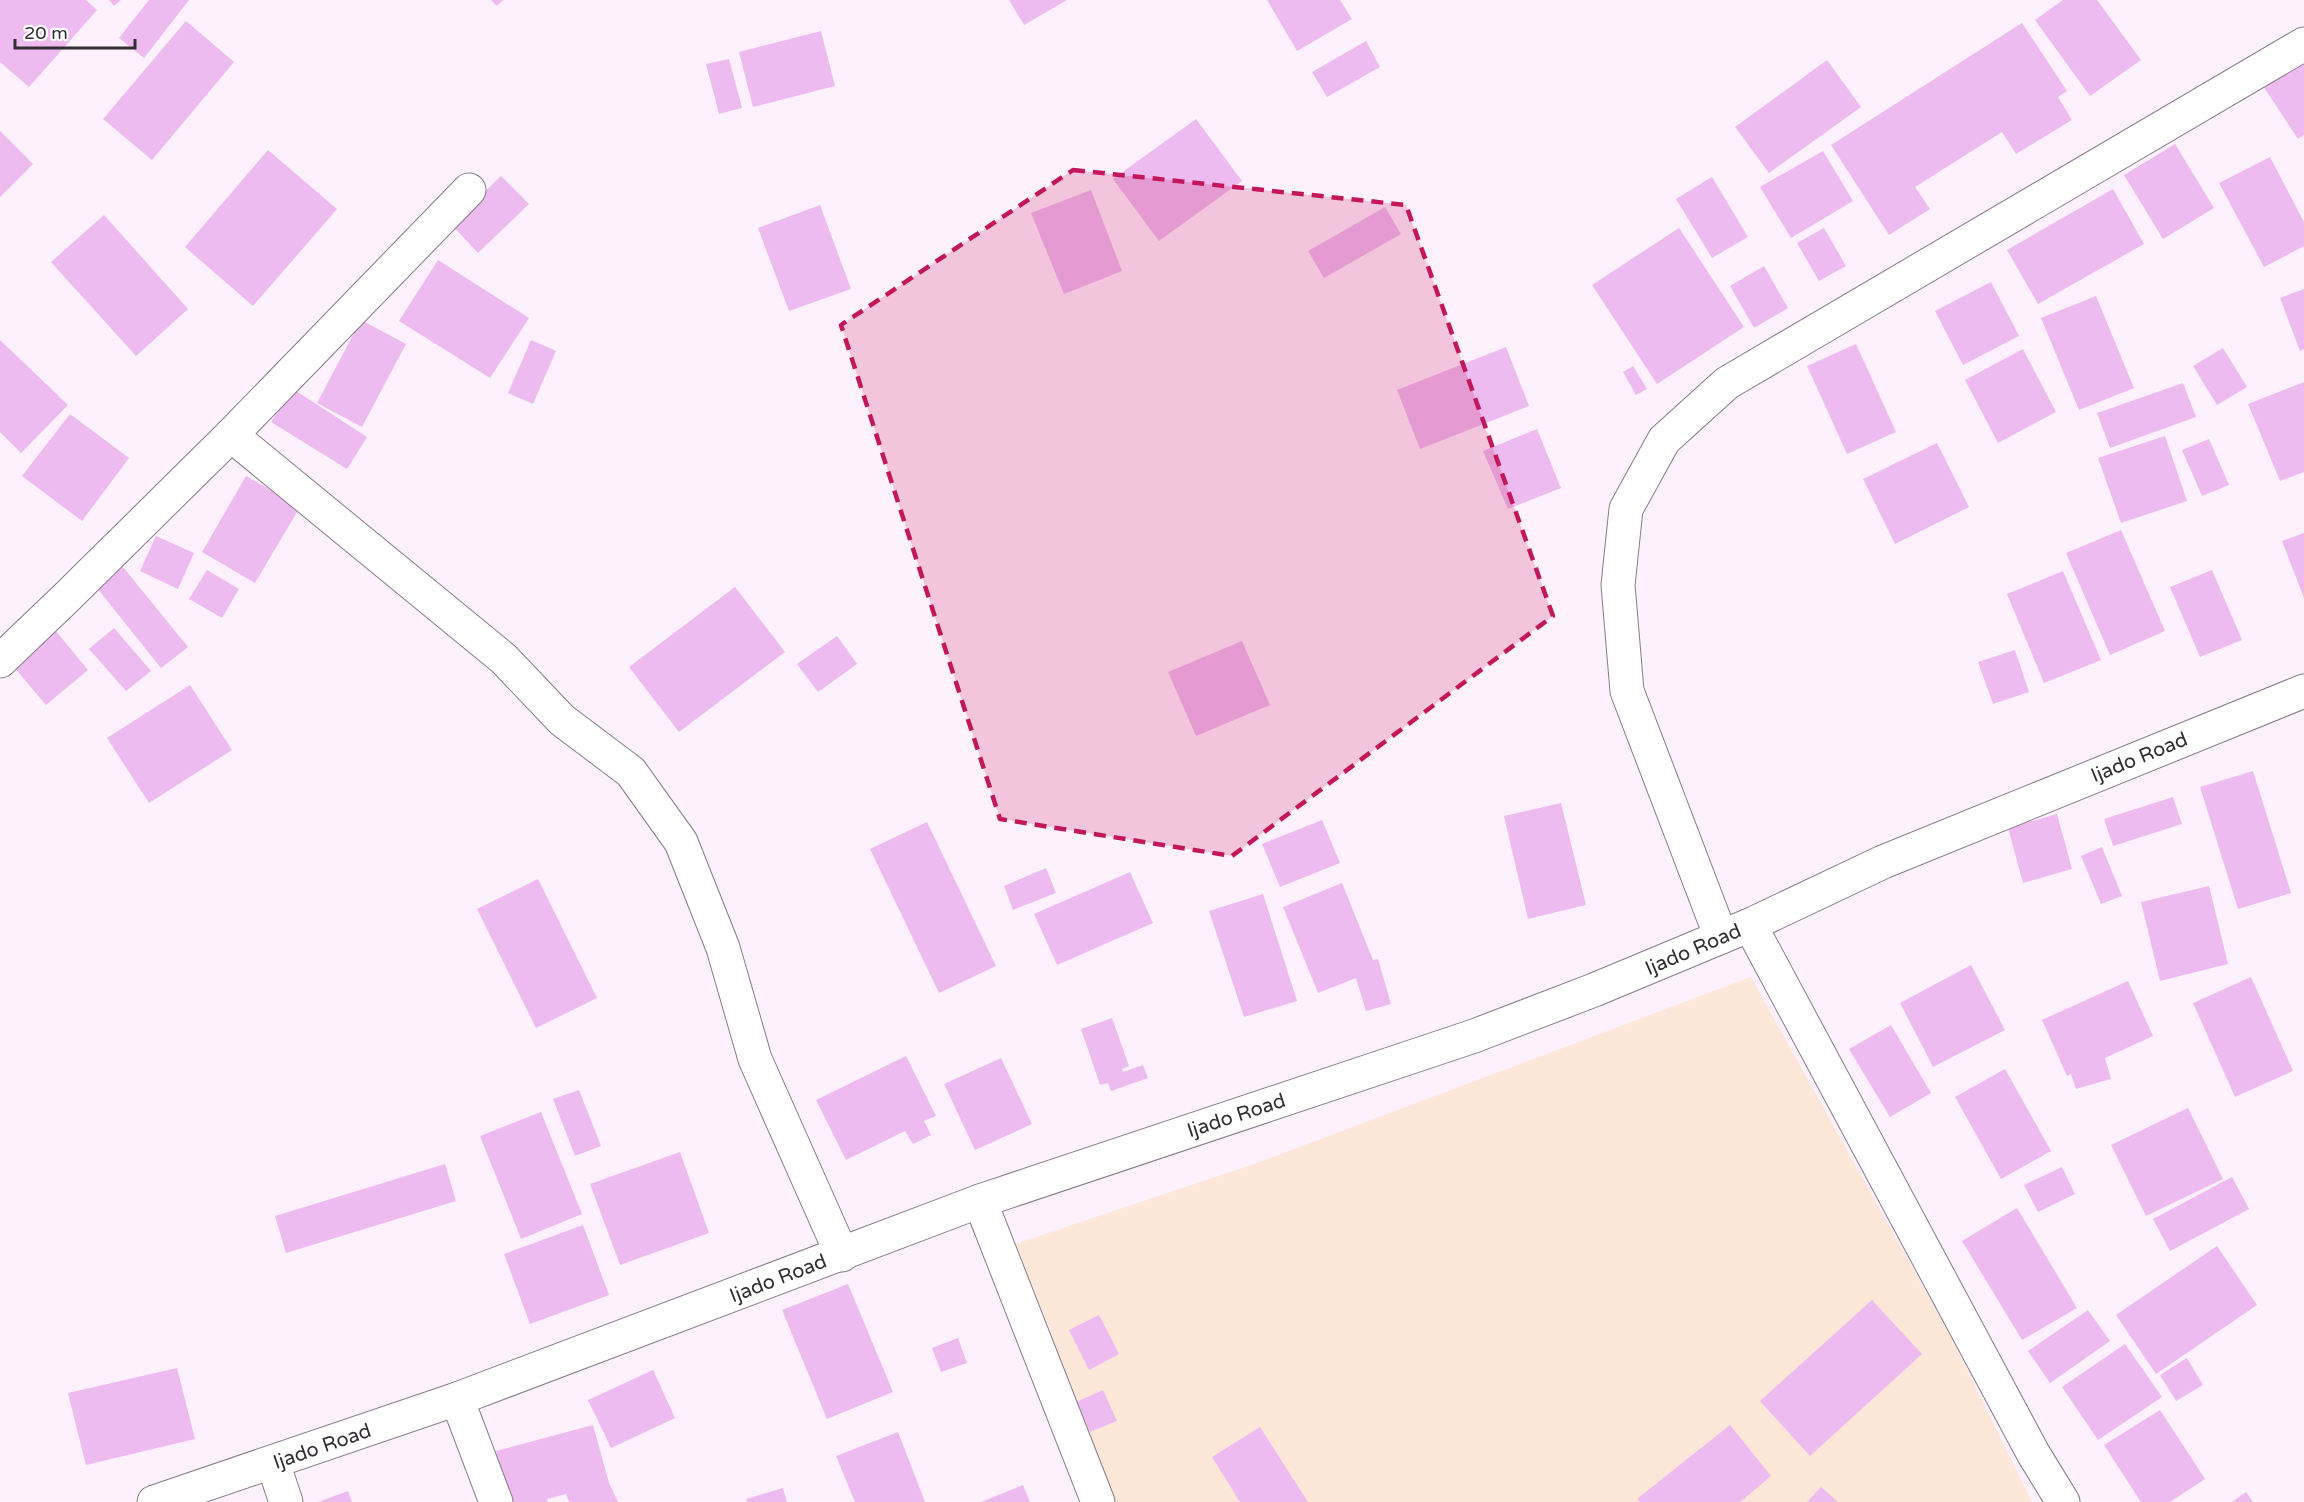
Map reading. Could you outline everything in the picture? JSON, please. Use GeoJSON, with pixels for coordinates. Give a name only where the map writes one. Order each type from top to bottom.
{"type":"FeatureCollection","features":[{"type":"Feature","properties":{"kind":"street"},"geometry":{"type":"LineString","coordinates":[[2063,1502],[2027,1443],[1736,931],[1627,691],[1617,585],[1626,509],[1664,440],[1727,383],[2304,44]]}},
{"type":"Feature","properties":{"kind":"street"},"geometry":{"type":"LineString","coordinates":[[0,661],[231,435],[469,190]]}},
{"type":"Feature","properties":{"kind":"street"},"geometry":{"type":"LineString","coordinates":[[231,435],[504,659],[562,720],[631,772],[681,842],[723,948],[755,1059],[842,1254]]}},
{"type":"Feature","properties":{"kind":"street","name":"Ijado Road"},"geometry":{"type":"LineString","coordinates":[[154,1502],[457,1399],[980,1201],[1474,1036],[1594,990],[1736,931],[1883,862],[2304,691]]}},
{"type":"Feature","properties":{"kind":"street"},"geometry":{"type":"LineString","coordinates":[[980,1201],[1098,1502]]}},
{"type":"Feature","properties":{"kind":"street"},"geometry":{"type":"LineString","coordinates":[[457,1399],[496,1502]]}},
{"type":"Feature","properties":{"kind":"street"},"geometry":{"type":"LineString","coordinates":[[273,1463],[286,1502]]}},
{"type":"Feature","properties":{"kind":"highlighted area"},"geometry":{"type":"Polygon","coordinates":[[[1073,170],[1406,205],[1553,616],[1232,856],[1000,819],[841,325],[1073,170]]]}},
{"type":"Feature","properties":{"kind":"shaded area"},"geometry":{"type":"Polygon","coordinates":[[[1751,977],[1952,1339],[2032,1502],[1113,1502],[1097,1463],[1094,1445],[1081,1430],[1072,1393],[1051,1332],[1015,1244],[1257,1163],[1751,977]]]}},
{"type":"Feature","properties":{"kind":"building"},"geometry":{"type":"Polygon","coordinates":[[[0,0],[86,0],[97,10],[29,87],[0,62],[0,0]]]}},
{"type":"Feature","properties":{"kind":"building"},"geometry":{"type":"Polygon","coordinates":[[[109,0],[121,0],[114,6],[109,0]]]}},
{"type":"Feature","properties":{"kind":"building"},"geometry":{"type":"Polygon","coordinates":[[[149,0],[189,0],[144,58],[119,38],[149,0]]]}},
{"type":"Feature","properties":{"kind":"building"},"geometry":{"type":"Polygon","coordinates":[[[491,0],[503,0],[497,6],[491,0]]]}},
{"type":"Feature","properties":{"kind":"building"},"geometry":{"type":"Polygon","coordinates":[[[1009,0],[1067,0],[1024,25],[1009,0]]]}},
{"type":"Feature","properties":{"kind":"building"},"geometry":{"type":"Polygon","coordinates":[[[1267,0],[1340,0],[1352,19],[1297,51],[1267,0]]]}},
{"type":"Feature","properties":{"kind":"building"},"geometry":{"type":"Polygon","coordinates":[[[2063,0],[2097,0],[2141,60],[2090,96],[2035,20],[2063,0]]]}},
{"type":"Feature","properties":{"kind":"building"},"geometry":{"type":"Polygon","coordinates":[[[186,21],[234,62],[152,160],[103,119],[186,21]]]}},
{"type":"Feature","properties":{"kind":"building"},"geometry":{"type":"Polygon","coordinates":[[[2022,23],[2067,91],[2058,97],[2072,120],[2016,154],[2002,132],[1915,187],[1930,209],[1889,235],[1831,145],[2022,23]]]}},
{"type":"Feature","properties":{"kind":"building"},"geometry":{"type":"Polygon","coordinates":[[[821,31],[835,86],[753,107],[739,52],[821,31]]]}},
{"type":"Feature","properties":{"kind":"building"},"geometry":{"type":"Polygon","coordinates":[[[1366,41],[1380,67],[1327,97],[1312,72],[1366,41]]]}},
{"type":"Feature","properties":{"kind":"building"},"geometry":{"type":"Polygon","coordinates":[[[2304,55],[2304,135],[2298,139],[2261,83],[2304,55]]]}},
{"type":"Feature","properties":{"kind":"building"},"geometry":{"type":"Polygon","coordinates":[[[729,59],[742,108],[719,114],[706,64],[729,59]]]}},
{"type":"Feature","properties":{"kind":"building"},"geometry":{"type":"Polygon","coordinates":[[[1827,60],[1861,107],[1769,173],[1735,127],[1827,60]]]}},
{"type":"Feature","properties":{"kind":"building"},"geometry":{"type":"Polygon","coordinates":[[[1196,119],[1242,181],[1159,241],[1113,179],[1196,119]]]}},
{"type":"Feature","properties":{"kind":"building"},"geometry":{"type":"Polygon","coordinates":[[[0,131],[33,164],[0,197],[0,131]]]}},
{"type":"Feature","properties":{"kind":"building"},"geometry":{"type":"Polygon","coordinates":[[[2175,144],[2214,208],[2163,239],[2124,175],[2175,144]]]}},
{"type":"Feature","properties":{"kind":"building"},"geometry":{"type":"Polygon","coordinates":[[[268,150],[337,209],[253,306],[185,247],[268,150]]]}},
{"type":"Feature","properties":{"kind":"building"},"geometry":{"type":"Polygon","coordinates":[[[1823,151],[1853,201],[1791,238],[1760,187],[1823,151]]]}},
{"type":"Feature","properties":{"kind":"building"},"geometry":{"type":"Polygon","coordinates":[[[2270,157],[2304,222],[2304,246],[2264,267],[2219,183],[2270,157]]]}},
{"type":"Feature","properties":{"kind":"building"},"geometry":{"type":"Polygon","coordinates":[[[501,176],[529,204],[478,253],[451,224],[501,176]]]}},
{"type":"Feature","properties":{"kind":"building"},"geometry":{"type":"Polygon","coordinates":[[[1712,177],[1748,237],[1712,258],[1676,199],[1712,177]]]}},
{"type":"Feature","properties":{"kind":"building"},"geometry":{"type":"Polygon","coordinates":[[[2113,189],[2144,244],[2038,304],[2007,250],[2113,189]]]}},
{"type":"Feature","properties":{"kind":"building"},"geometry":{"type":"Polygon","coordinates":[[[1091,190],[1122,271],[1064,294],[1031,213],[1091,190]]]}},
{"type":"Feature","properties":{"kind":"building"},"geometry":{"type":"Polygon","coordinates":[[[820,205],[851,289],[789,311],[758,228],[820,205]]]}},
{"type":"Feature","properties":{"kind":"building"},"geometry":{"type":"Polygon","coordinates":[[[1385,207],[1401,234],[1324,278],[1308,251],[1385,207]]]}},
{"type":"Feature","properties":{"kind":"building"},"geometry":{"type":"Polygon","coordinates":[[[104,215],[188,309],[136,356],[51,262],[104,215]]]}},
{"type":"Feature","properties":{"kind":"building"},"geometry":{"type":"Polygon","coordinates":[[[1679,228],[1744,327],[1657,384],[1592,285],[1679,228]]]}},
{"type":"Feature","properties":{"kind":"building"},"geometry":{"type":"Polygon","coordinates":[[[1824,228],[1846,266],[1819,281],[1797,243],[1824,228]]]}},
{"type":"Feature","properties":{"kind":"building"},"geometry":{"type":"Polygon","coordinates":[[[438,260],[529,318],[490,378],[399,321],[438,260]]]}},
{"type":"Feature","properties":{"kind":"building"},"geometry":{"type":"Polygon","coordinates":[[[1764,266],[1788,308],[1754,328],[1730,286],[1764,266]]]}},
{"type":"Feature","properties":{"kind":"building"},"geometry":{"type":"Polygon","coordinates":[[[1991,282],[2019,336],[1963,365],[1935,311],[1991,282]]]}},
{"type":"Feature","properties":{"kind":"building"},"geometry":{"type":"Polygon","coordinates":[[[2304,289],[2304,349],[2300,351],[2280,298],[2304,289]]]}},
{"type":"Feature","properties":{"kind":"building"},"geometry":{"type":"Polygon","coordinates":[[[2096,296],[2134,388],[2079,410],[2041,318],[2096,296]]]}},
{"type":"Feature","properties":{"kind":"building"},"geometry":{"type":"Polygon","coordinates":[[[361,320],[406,344],[362,427],[317,403],[361,320]]]}},
{"type":"Feature","properties":{"kind":"building"},"geometry":{"type":"Polygon","coordinates":[[[0,340],[68,405],[21,453],[0,432],[0,340]]]}},
{"type":"Feature","properties":{"kind":"building"},"geometry":{"type":"Polygon","coordinates":[[[531,340],[556,351],[533,404],[508,393],[531,340]]]}},
{"type":"Feature","properties":{"kind":"building"},"geometry":{"type":"Polygon","coordinates":[[[1856,344],[1896,432],[1847,454],[1807,366],[1856,344]]]}},
{"type":"Feature","properties":{"kind":"building"},"geometry":{"type":"Polygon","coordinates":[[[1506,347],[1529,406],[1420,449],[1397,390],[1506,347]]]}},
{"type":"Feature","properties":{"kind":"building"},"geometry":{"type":"Polygon","coordinates":[[[2223,348],[2247,387],[2217,405],[2193,366],[2223,348]]]}},
{"type":"Feature","properties":{"kind":"building"},"geometry":{"type":"Polygon","coordinates":[[[2023,349],[2056,412],[1998,443],[1965,380],[2023,349]]]}},
{"type":"Feature","properties":{"kind":"building"},"geometry":{"type":"Polygon","coordinates":[[[1633,366],[1647,389],[1636,395],[1623,372],[1633,366]]]}},
{"type":"Feature","properties":{"kind":"building"},"geometry":{"type":"Polygon","coordinates":[[[2304,382],[2304,472],[2280,481],[2248,404],[2304,382]]]}},
{"type":"Feature","properties":{"kind":"building"},"geometry":{"type":"Polygon","coordinates":[[[2183,383],[2196,417],[2110,448],[2097,413],[2183,383]]]}},
{"type":"Feature","properties":{"kind":"building"},"geometry":{"type":"Polygon","coordinates":[[[293,389],[367,437],[347,469],[271,422],[293,389]]]}},
{"type":"Feature","properties":{"kind":"building"},"geometry":{"type":"Polygon","coordinates":[[[70,414],[129,458],[82,521],[22,476],[70,414]]]}},
{"type":"Feature","properties":{"kind":"building"},"geometry":{"type":"Polygon","coordinates":[[[1537,429],[1561,488],[1508,509],[1483,451],[1537,429]]]}},
{"type":"Feature","properties":{"kind":"building"},"geometry":{"type":"Polygon","coordinates":[[[2165,436],[2187,501],[2121,523],[2098,458],[2165,436]]]}},
{"type":"Feature","properties":{"kind":"building"},"geometry":{"type":"Polygon","coordinates":[[[2209,439],[2229,485],[2202,496],[2182,450],[2209,439]]]}},
{"type":"Feature","properties":{"kind":"building"},"geometry":{"type":"Polygon","coordinates":[[[1937,443],[1969,507],[1895,544],[1863,479],[1937,443]]]}},
{"type":"Feature","properties":{"kind":"building"},"geometry":{"type":"Polygon","coordinates":[[[246,476],[300,507],[255,583],[202,552],[246,476]]]}},
{"type":"Feature","properties":{"kind":"building"},"geometry":{"type":"Polygon","coordinates":[[[2121,530],[2165,631],[2110,655],[2066,553],[2121,530]]]}},
{"type":"Feature","properties":{"kind":"building"},"geometry":{"type":"Polygon","coordinates":[[[2304,533],[2304,598],[2282,541],[2304,533]]]}},
{"type":"Feature","properties":{"kind":"building"},"geometry":{"type":"Polygon","coordinates":[[[156,536],[194,553],[178,589],[140,571],[156,536]]]}},
{"type":"Feature","properties":{"kind":"building"},"geometry":{"type":"Polygon","coordinates":[[[123,567],[188,647],[161,668],[97,588],[123,567]]]}},
{"type":"Feature","properties":{"kind":"building"},"geometry":{"type":"Polygon","coordinates":[[[207,570],[239,589],[222,618],[189,599],[207,570]]]}},
{"type":"Feature","properties":{"kind":"building"},"geometry":{"type":"Polygon","coordinates":[[[2212,570],[2242,640],[2200,657],[2170,587],[2212,570]]]}},
{"type":"Feature","properties":{"kind":"building"},"geometry":{"type":"Polygon","coordinates":[[[2063,571],[2101,660],[2044,683],[2007,594],[2063,571]]]}},
{"type":"Feature","properties":{"kind":"building"},"geometry":{"type":"Polygon","coordinates":[[[735,587],[785,652],[679,732],[629,667],[735,587]]]}},
{"type":"Feature","properties":{"kind":"building"},"geometry":{"type":"Polygon","coordinates":[[[114,628],[151,671],[126,691],[89,649],[114,628]]]}},
{"type":"Feature","properties":{"kind":"building"},"geometry":{"type":"Polygon","coordinates":[[[55,630],[88,670],[46,705],[13,666],[55,630]]]}},
{"type":"Feature","properties":{"kind":"building"},"geometry":{"type":"Polygon","coordinates":[[[837,636],[857,664],[818,692],[797,664],[837,636]]]}},
{"type":"Feature","properties":{"kind":"building"},"geometry":{"type":"Polygon","coordinates":[[[1242,641],[1270,705],[1196,736],[1168,672],[1242,641]]]}},
{"type":"Feature","properties":{"kind":"building"},"geometry":{"type":"Polygon","coordinates":[[[2015,650],[2029,692],[1993,704],[1978,662],[2015,650]]]}},
{"type":"Feature","properties":{"kind":"building"},"geometry":{"type":"Polygon","coordinates":[[[190,685],[232,750],[149,803],[107,738],[190,685]]]}},
{"type":"Feature","properties":{"kind":"building"},"geometry":{"type":"Polygon","coordinates":[[[2253,771],[2291,893],[2238,909],[2200,787],[2253,771]]]}},
{"type":"Feature","properties":{"kind":"building"},"geometry":{"type":"Polygon","coordinates":[[[2173,797],[2182,824],[2113,846],[2104,819],[2173,797]]]}},
{"type":"Feature","properties":{"kind":"building"},"geometry":{"type":"Polygon","coordinates":[[[1561,803],[1586,905],[1528,919],[1504,816],[1561,803]]]}},
{"type":"Feature","properties":{"kind":"building"},"geometry":{"type":"Polygon","coordinates":[[[2057,814],[2072,869],[2023,883],[2008,828],[2057,814]]]}},
{"type":"Feature","properties":{"kind":"building"},"geometry":{"type":"Polygon","coordinates":[[[1322,820],[1340,863],[1280,887],[1262,844],[1322,820]]]}},
{"type":"Feature","properties":{"kind":"building"},"geometry":{"type":"Polygon","coordinates":[[[927,822],[996,966],[939,993],[870,849],[927,822]]]}},
{"type":"Feature","properties":{"kind":"building"},"geometry":{"type":"Polygon","coordinates":[[[2102,847],[2122,896],[2101,904],[2081,856],[2102,847]]]}},
{"type":"Feature","properties":{"kind":"building"},"geometry":{"type":"Polygon","coordinates":[[[1046,868],[1056,893],[1013,910],[1004,886],[1046,868]]]}},
{"type":"Feature","properties":{"kind":"building"},"geometry":{"type":"Polygon","coordinates":[[[1130,872],[1153,923],[1057,965],[1034,914],[1130,872]]]}},
{"type":"Feature","properties":{"kind":"building"},"geometry":{"type":"Polygon","coordinates":[[[538,879],[597,998],[536,1028],[477,909],[538,879]]]}},
{"type":"Feature","properties":{"kind":"building"},"geometry":{"type":"Polygon","coordinates":[[[1342,883],[1373,960],[1378,959],[1391,1004],[1366,1011],[1356,978],[1318,993],[1283,907],[1342,883]]]}},
{"type":"Feature","properties":{"kind":"building"},"geometry":{"type":"Polygon","coordinates":[[[2209,886],[2228,964],[2160,981],[2141,902],[2209,886]]]}},
{"type":"Feature","properties":{"kind":"building"},"geometry":{"type":"Polygon","coordinates":[[[1263,894],[1297,1001],[1244,1017],[1209,911],[1263,894]]]}},
{"type":"Feature","properties":{"kind":"building"},"geometry":{"type":"Polygon","coordinates":[[[1971,965],[2005,1030],[1933,1067],[1900,1003],[1971,965]]]}},
{"type":"Feature","properties":{"kind":"building"},"geometry":{"type":"Polygon","coordinates":[[[2251,977],[2293,1071],[2235,1097],[2193,1003],[2251,977]]]}},
{"type":"Feature","properties":{"kind":"building"},"geometry":{"type":"Polygon","coordinates":[[[2128,981],[2153,1036],[2105,1058],[2111,1079],[2076,1089],[2071,1074],[2067,1076],[2042,1020],[2128,981]]]}},
{"type":"Feature","properties":{"kind":"building"},"geometry":{"type":"Polygon","coordinates":[[[1112,1018],[1129,1066],[1122,1069],[1123,1072],[1143,1065],[1148,1078],[1111,1091],[1108,1083],[1100,1085],[1081,1029],[1112,1018]]]}},
{"type":"Feature","properties":{"kind":"building"},"geometry":{"type":"Polygon","coordinates":[[[1891,1025],[1931,1093],[1890,1117],[1849,1049],[1891,1025]]]}},
{"type":"Feature","properties":{"kind":"building"},"geometry":{"type":"Polygon","coordinates":[[[906,1056],[936,1116],[924,1121],[931,1135],[913,1144],[905,1131],[846,1160],[816,1100],[906,1056]]]}},
{"type":"Feature","properties":{"kind":"building"},"geometry":{"type":"Polygon","coordinates":[[[1001,1058],[1032,1124],[975,1150],[944,1084],[1001,1058]]]}},
{"type":"Feature","properties":{"kind":"building"},"geometry":{"type":"Polygon","coordinates":[[[2005,1069],[2051,1151],[2001,1179],[1955,1097],[2005,1069]]]}},
{"type":"Feature","properties":{"kind":"building"},"geometry":{"type":"Polygon","coordinates":[[[579,1090],[601,1146],[575,1156],[553,1099],[579,1090]]]}},
{"type":"Feature","properties":{"kind":"building"},"geometry":{"type":"Polygon","coordinates":[[[2188,1108],[2223,1179],[2146,1216],[2111,1145],[2188,1108]]]}},
{"type":"Feature","properties":{"kind":"building"},"geometry":{"type":"Polygon","coordinates":[[[541,1112],[582,1214],[521,1239],[480,1136],[541,1112]]]}},
{"type":"Feature","properties":{"kind":"building"},"geometry":{"type":"Polygon","coordinates":[[[680,1152],[709,1233],[620,1265],[590,1184],[680,1152]]]}},
{"type":"Feature","properties":{"kind":"building"},"geometry":{"type":"Polygon","coordinates":[[[445,1164],[456,1201],[286,1253],[275,1216],[445,1164]]]}},
{"type":"Feature","properties":{"kind":"building"},"geometry":{"type":"Polygon","coordinates":[[[2062,1167],[2075,1194],[2038,1212],[2024,1185],[2062,1167]]]}},
{"type":"Feature","properties":{"kind":"building"},"geometry":{"type":"Polygon","coordinates":[[[2232,1177],[2249,1209],[2170,1251],[2153,1219],[2232,1177]]]}},
{"type":"Feature","properties":{"kind":"building"},"geometry":{"type":"Polygon","coordinates":[[[2017,1208],[2077,1308],[2022,1340],[1962,1241],[2017,1208]]]}},
{"type":"Feature","properties":{"kind":"building"},"geometry":{"type":"Polygon","coordinates":[[[583,1225],[609,1295],[530,1324],[504,1254],[583,1225]]]}},
{"type":"Feature","properties":{"kind":"building"},"geometry":{"type":"Polygon","coordinates":[[[2217,1246],[2257,1305],[2156,1374],[2116,1315],[2217,1246]]]}},
{"type":"Feature","properties":{"kind":"building"},"geometry":{"type":"Polygon","coordinates":[[[848,1284],[893,1392],[827,1419],[782,1310],[848,1284]]]}},
{"type":"Feature","properties":{"kind":"building"},"geometry":{"type":"Polygon","coordinates":[[[1872,1300],[1922,1354],[1810,1456],[1760,1401],[1872,1300]]]}},
{"type":"Feature","properties":{"kind":"building"},"geometry":{"type":"Polygon","coordinates":[[[2088,1310],[2110,1341],[2050,1383],[2028,1351],[2088,1310]]]}},
{"type":"Feature","properties":{"kind":"building"},"geometry":{"type":"Polygon","coordinates":[[[1099,1315],[1119,1354],[1089,1370],[1069,1330],[1099,1315]]]}},
{"type":"Feature","properties":{"kind":"building"},"geometry":{"type":"Polygon","coordinates":[[[958,1338],[967,1363],[941,1372],[932,1348],[958,1338]]]}},
{"type":"Feature","properties":{"kind":"building"},"geometry":{"type":"Polygon","coordinates":[[[2125,1344],[2162,1397],[2098,1440],[2062,1387],[2125,1344]]]}},
{"type":"Feature","properties":{"kind":"building"},"geometry":{"type":"Polygon","coordinates":[[[2187,1358],[2203,1385],[2176,1401],[2160,1375],[2187,1358]]]}},
{"type":"Feature","properties":{"kind":"building"},"geometry":{"type":"Polygon","coordinates":[[[177,1368],[195,1439],[86,1465],[68,1393],[177,1368]]]}},
{"type":"Feature","properties":{"kind":"building"},"geometry":{"type":"Polygon","coordinates":[[[653,1370],[675,1418],[611,1448],[588,1400],[653,1370]]]}},
{"type":"Feature","properties":{"kind":"building"},"geometry":{"type":"Polygon","coordinates":[[[1103,1390],[1117,1421],[1090,1432],[1076,1402],[1103,1390]]]}},
{"type":"Feature","properties":{"kind":"building"},"geometry":{"type":"Polygon","coordinates":[[[2160,1410],[2205,1479],[2170,1502],[2141,1502],[2104,1445],[2160,1410]]]}},
{"type":"Feature","properties":{"kind":"building"},"geometry":{"type":"Polygon","coordinates":[[[593,1425],[609,1483],[618,1502],[569,1502],[566,1494],[547,1499],[548,1502],[510,1502],[496,1451],[593,1425]]]}},
{"type":"Feature","properties":{"kind":"building"},"geometry":{"type":"Polygon","coordinates":[[[1730,1425],[1771,1476],[1740,1502],[1640,1502],[1637,1499],[1730,1425]]]}},
{"type":"Feature","properties":{"kind":"building"},"geometry":{"type":"Polygon","coordinates":[[[1260,1427],[1308,1502],[1240,1502],[1212,1457],[1260,1427]]]}},
{"type":"Feature","properties":{"kind":"building"},"geometry":{"type":"Polygon","coordinates":[[[898,1432],[925,1502],[855,1502],[836,1456],[898,1432]]]}},
{"type":"Feature","properties":{"kind":"building"},"geometry":{"type":"Polygon","coordinates":[[[1023,1485],[1030,1502],[981,1502],[1023,1485]]]}},
{"type":"Feature","properties":{"kind":"building"},"geometry":{"type":"Polygon","coordinates":[[[1821,1487],[1838,1502],[1807,1502],[1821,1487]]]}},
{"type":"Feature","properties":{"kind":"building"},"geometry":{"type":"Polygon","coordinates":[[[783,1488],[787,1502],[747,1502],[746,1499],[783,1488]]]}},
{"type":"Feature","properties":{"kind":"building"},"geometry":{"type":"Polygon","coordinates":[[[348,1491],[352,1502],[318,1502],[348,1491]]]}},
{"type":"Feature","properties":{"kind":"building"},"geometry":{"type":"Polygon","coordinates":[[[2246,1492],[2253,1502],[2232,1502],[2246,1492]]]}}]}
